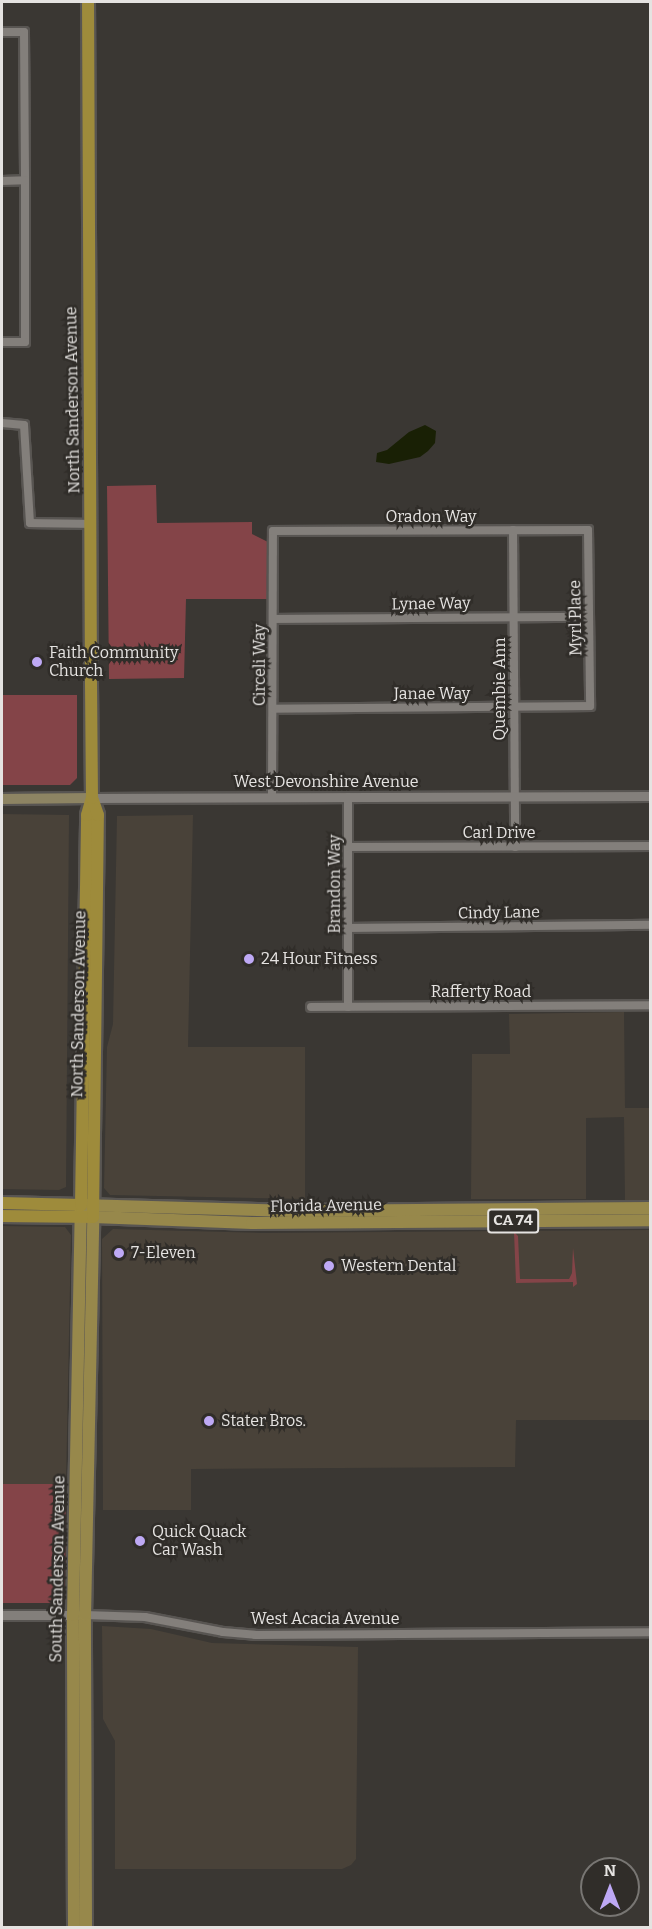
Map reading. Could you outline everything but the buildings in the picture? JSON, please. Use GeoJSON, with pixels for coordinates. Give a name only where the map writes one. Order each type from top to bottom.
{"type":"FeatureCollection","features":[{"type":"Feature","properties":{"kind":"highway","name":"North Sanderson Avenue"},"geometry":{"type":"LineString","coordinates":[[87,1211],[82,1062],[87,815],[92,798],[88,2]]}},
{"type":"Feature","properties":{"kind":"highway","name":"North Sanderson Avenue"},"geometry":{"type":"LineString","coordinates":[[87,1211],[95,1110],[98,815],[92,798]]}},
{"type":"Feature","properties":{"kind":"highway"},"geometry":{"type":"LineString","coordinates":[[95,1094],[89,1062],[82,1062],[88,1107],[95,1110]]}},
{"type":"Feature","properties":{"kind":"highway","name":"Florida Avenue"},"geometry":{"type":"LineString","coordinates":[[2,1203],[87,1211]]}},
{"type":"Feature","properties":{"kind":"highway","name":"Florida Avenue"},"geometry":{"type":"LineString","coordinates":[[2,1216],[87,1211]]}},
{"type":"Feature","properties":{"kind":"main road","name":"West Devonshire Avenue"},"geometry":{"type":"LineString","coordinates":[[2,799],[92,798]]}},
{"type":"Feature","properties":{"kind":"main road","name":"Florida Avenue"},"geometry":{"type":"LineString","coordinates":[[87,1211],[650,1212]]}},
{"type":"Feature","properties":{"kind":"main road","name":"Florida Avenue"},"geometry":{"type":"LineString","coordinates":[[87,1211],[252,1223],[593,1221],[650,1212]]}},
{"type":"Feature","properties":{"kind":"main road","name":"South Sanderson Avenue"},"geometry":{"type":"LineString","coordinates":[[86,1928],[76,1478],[79,1318],[87,1211]]}},
{"type":"Feature","properties":{"kind":"main road","name":"South Sanderson Avenue"},"geometry":{"type":"LineString","coordinates":[[74,1928],[79,1615],[88,1461],[87,1211]]}},
{"type":"Feature","properties":{"kind":"main road"},"geometry":{"type":"LineString","coordinates":[[79,1318],[83,1337],[84,1376],[89,1380]]}},
{"type":"Feature","properties":{"kind":"main road"},"geometry":{"type":"LineString","coordinates":[[78,1388],[83,1391],[83,1441],[88,1461]]}},
{"type":"Feature","properties":{"kind":"main road"},"geometry":{"type":"LineString","coordinates":[[76,1478],[81,1498],[87,1503]]}},
{"type":"Feature","properties":{"kind":"street"},"geometry":{"type":"LineString","coordinates":[[2,32],[24,32],[25,180],[25,342],[2,342]]}},
{"type":"Feature","properties":{"kind":"street"},"geometry":{"type":"LineString","coordinates":[[2,181],[25,180]]}},
{"type":"Feature","properties":{"kind":"street"},"geometry":{"type":"LineString","coordinates":[[2,423],[24,425],[30,524],[91,524]]}},
{"type":"Feature","properties":{"kind":"street","name":"Quembie Ann"},"geometry":{"type":"LineString","coordinates":[[513,530],[514,847]]}},
{"type":"Feature","properties":{"kind":"street","name":"Oradon Way"},"geometry":{"type":"LineString","coordinates":[[273,531],[588,530]]}},
{"type":"Feature","properties":{"kind":"street","name":"Myrl Place"},"geometry":{"type":"LineString","coordinates":[[588,530],[591,706]]}},
{"type":"Feature","properties":{"kind":"street","name":"Circeli Way"},"geometry":{"type":"LineString","coordinates":[[272,798],[273,531]]}},
{"type":"Feature","properties":{"kind":"street","name":"Lynae Way"},"geometry":{"type":"LineString","coordinates":[[273,619],[589,617]]}},
{"type":"Feature","properties":{"kind":"street","name":"Janae Way"},"geometry":{"type":"LineString","coordinates":[[274,709],[591,706]]}},
{"type":"Feature","properties":{"kind":"street","name":"West Devonshire Avenue"},"geometry":{"type":"LineString","coordinates":[[92,798],[651,796]]}},
{"type":"Feature","properties":{"kind":"street","name":"Brandon Way"},"geometry":{"type":"LineString","coordinates":[[348,797],[348,1006]]}},
{"type":"Feature","properties":{"kind":"street","name":"Carl Drive"},"geometry":{"type":"LineString","coordinates":[[348,847],[651,846]]}},
{"type":"Feature","properties":{"kind":"street","name":"Cindy Lane"},"geometry":{"type":"LineString","coordinates":[[348,928],[651,925]]}},
{"type":"Feature","properties":{"kind":"street","name":"Rafferty Road"},"geometry":{"type":"LineString","coordinates":[[311,1007],[651,1005]]}},
{"type":"Feature","properties":{"kind":"street","name":"West Acacia Avenue"},"geometry":{"type":"LineString","coordinates":[[2,1615],[145,1617],[224,1632],[255,1635],[651,1632]]}},
{"type":"Feature","properties":{"kind":"shaded area"},"geometry":{"type":"Polygon","coordinates":[[[425,425],[436,431],[435,443],[428,451],[420,457],[389,464],[376,462],[377,453],[387,450],[409,432],[425,425]]]}},
{"type":"Feature","properties":{"kind":"shaded area"},"geometry":{"type":"Polygon","coordinates":[[[156,485],[157,523],[252,522],[252,534],[268,542],[267,599],[186,599],[184,678],[109,679],[107,486],[156,485]]]}},
{"type":"Feature","properties":{"kind":"shaded area"},"geometry":{"type":"Polygon","coordinates":[[[2,695],[77,695],[77,778],[70,785],[2,785],[2,695]]]}},
{"type":"Feature","properties":{"kind":"shaded area"},"geometry":{"type":"Polygon","coordinates":[[[2,814],[69,815],[66,1187],[59,1190],[2,1189],[2,814]]]}},
{"type":"Feature","properties":{"kind":"shaded area"},"geometry":{"type":"Polygon","coordinates":[[[193,815],[188,1047],[305,1047],[305,1199],[110,1195],[104,1188],[107,1047],[113,1024],[117,816],[193,815]]]}},
{"type":"Feature","properties":{"kind":"shaded area"},"geometry":{"type":"Polygon","coordinates":[[[624,1012],[625,1108],[650,1108],[650,1200],[625,1200],[624,1117],[586,1118],[586,1199],[471,1199],[472,1054],[510,1054],[509,1014],[624,1012]]]}},
{"type":"Feature","properties":{"kind":"shaded area"},"geometry":{"type":"Polygon","coordinates":[[[2,1226],[65,1227],[71,1235],[66,1484],[2,1484],[2,1226]]]}},
{"type":"Feature","properties":{"kind":"shaded area"},"geometry":{"type":"Polygon","coordinates":[[[113,1229],[262,1233],[650,1230],[650,1420],[516,1420],[515,1467],[191,1469],[191,1510],[103,1510],[102,1239],[113,1229]]]}},
{"type":"Feature","properties":{"kind":"shaded area"},"geometry":{"type":"Polygon","coordinates":[[[514,1232],[518,1236],[520,1279],[569,1279],[572,1273],[573,1248],[577,1284],[573,1287],[573,1282],[516,1283],[514,1232]]]}},
{"type":"Feature","properties":{"kind":"shaded area"},"geometry":{"type":"Polygon","coordinates":[[[2,1484],[66,1484],[65,1597],[59,1603],[2,1603],[2,1484]]]}},
{"type":"Feature","properties":{"kind":"shaded area"},"geometry":{"type":"Polygon","coordinates":[[[102,1626],[151,1629],[212,1643],[358,1647],[356,1859],[351,1865],[342,1869],[115,1869],[115,1741],[103,1719],[102,1626]]]}},
{"type":"Feature","properties":{"kind":"place","name":"Faith Community Church"},"geometry":{"type":"Point","coordinates":[37,662]}},
{"type":"Feature","properties":{"kind":"place","name":"24 Hour Fitness"},"geometry":{"type":"Point","coordinates":[249,959]}},
{"type":"Feature","properties":{"kind":"place","name":"7-Eleven"},"geometry":{"type":"Point","coordinates":[119,1253]}},
{"type":"Feature","properties":{"kind":"place","name":"Western Dental"},"geometry":{"type":"Point","coordinates":[329,1266]}},
{"type":"Feature","properties":{"kind":"place","name":"Stater Bros."},"geometry":{"type":"Point","coordinates":[209,1421]}},
{"type":"Feature","properties":{"kind":"place","name":"Quick Quack Car Wash"},"geometry":{"type":"Point","coordinates":[140,1541]}}]}
